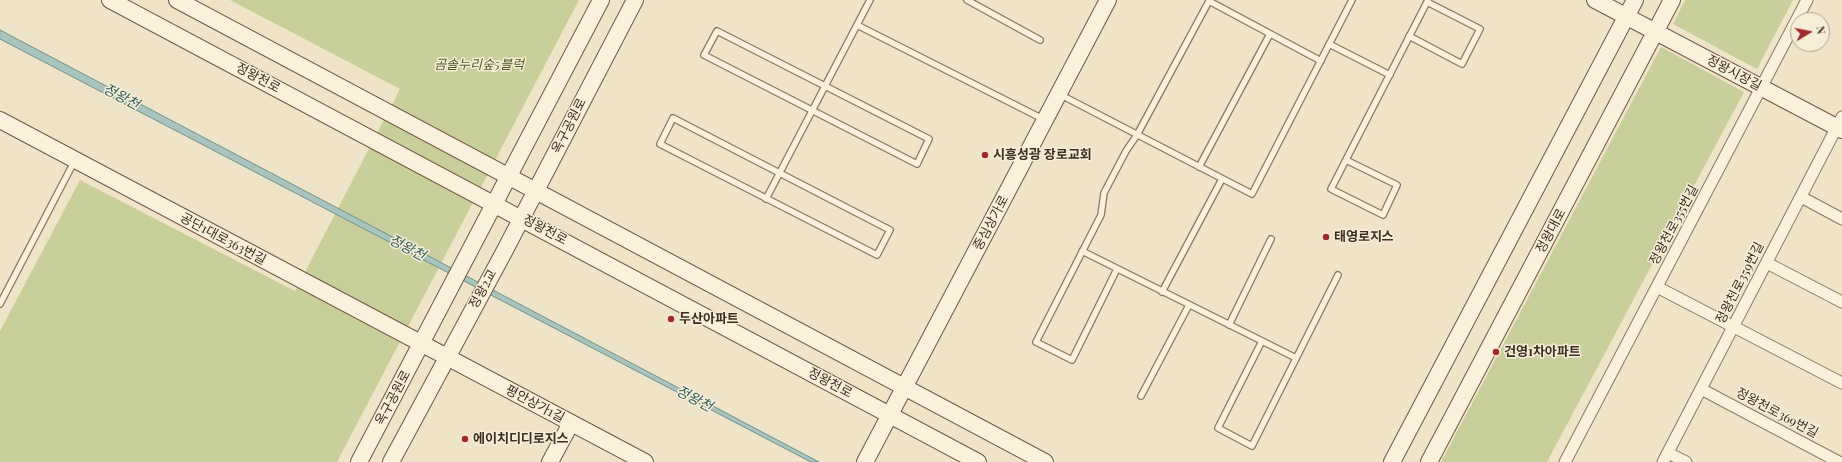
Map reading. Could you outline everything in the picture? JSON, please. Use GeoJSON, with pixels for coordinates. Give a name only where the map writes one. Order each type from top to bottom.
{"type":"FeatureCollection","features":[{"type":"Feature","properties":{"kind":"street","name":"정왕천로"},"geometry":{"type":"LineString","coordinates":[[110,0],[495,203],[978,462]]}},
{"type":"Feature","properties":{"kind":"street"},"geometry":{"type":"LineString","coordinates":[[177,0],[1045,462]]}},
{"type":"Feature","properties":{"kind":"street"},"geometry":{"type":"LineString","coordinates":[[495,203],[601,0]]}},
{"type":"Feature","properties":{"kind":"street","name":"옥구공원로"},"geometry":{"type":"LineString","coordinates":[[504,252],[635,0]]}},
{"type":"Feature","properties":{"kind":"street","name":"중심상가로"},"geometry":{"type":"LineString","coordinates":[[865,462],[1108,0]]}},
{"type":"Feature","properties":{"kind":"street","name":"정왕시장길"},"geometry":{"type":"LineString","coordinates":[[1596,0],[1761,87],[1840,125]]}},
{"type":"Feature","properties":{"kind":"street"},"geometry":{"type":"LineString","coordinates":[[1392,462],[1634,0]]}},
{"type":"Feature","properties":{"kind":"street","name":"정왕대로"},"geometry":{"type":"LineString","coordinates":[[1430,462],[1672,0]]}},
{"type":"Feature","properties":{"kind":"street","name":"정왕천로355번길"},"geometry":{"type":"LineString","coordinates":[[1565,462],[1807,0]]}},
{"type":"Feature","properties":{"kind":"street","name":"공단1대로363번길"},"geometry":{"type":"LineString","coordinates":[[0,120],[446,357]]}},
{"type":"Feature","properties":{"kind":"street","name":"정왕천로359번길"},"geometry":{"type":"LineString","coordinates":[[1666,457],[1766,263],[1840,125]]}},
{"type":"Feature","properties":{"kind":"street"},"geometry":{"type":"LineString","coordinates":[[1801,197],[1842,219]]}},
{"type":"Feature","properties":{"kind":"street","name":"옥구공원로"},"geometry":{"type":"LineString","coordinates":[[359,462],[495,203]]}},
{"type":"Feature","properties":{"kind":"street","name":"정왕2교"},"geometry":{"type":"LineString","coordinates":[[446,357],[504,252]]}},
{"type":"Feature","properties":{"kind":"street"},"geometry":{"type":"LineString","coordinates":[[1766,263],[1842,302]]}},
{"type":"Feature","properties":{"kind":"street"},"geometry":{"type":"LineString","coordinates":[[1657,287],[1842,384]]}},
{"type":"Feature","properties":{"kind":"street"},"geometry":{"type":"LineString","coordinates":[[391,462],[446,357]]}},
{"type":"Feature","properties":{"kind":"street","name":"평안상가1길"},"geometry":{"type":"LineString","coordinates":[[446,357],[645,462]]}},
{"type":"Feature","properties":{"kind":"street","name":"정왕천로369번길"},"geometry":{"type":"LineString","coordinates":[[1701,389],[1839,462]]}},
{"type":"Feature","properties":{"kind":"street"},"geometry":{"type":"LineString","coordinates":[[550,462],[571,423]]}},
{"type":"Feature","properties":{"kind":"street"},"geometry":{"type":"LineString","coordinates":[[1666,457],[1686,462]]}},
{"type":"Feature","properties":{"kind":"lane"},"geometry":{"type":"LineString","coordinates":[[766,199],[870,0]]}},
{"type":"Feature","properties":{"kind":"lane"},"geometry":{"type":"LineString","coordinates":[[967,0],[1040,40]]}},
{"type":"Feature","properties":{"kind":"lane"},"geometry":{"type":"LineString","coordinates":[[1059,94],[1252,194],[1352,0]]}},
{"type":"Feature","properties":{"kind":"lane"},"geometry":{"type":"LineString","coordinates":[[1117,269],[1072,360],[1036,342],[1101,215],[1104,193],[1209,1],[1320,61]]}},
{"type":"Feature","properties":{"kind":"lane"},"geometry":{"type":"LineString","coordinates":[[1346,160],[1397,185],[1383,215],[1331,189],[1346,160],[1390,75],[1409,36],[1427,1],[1480,29],[1462,64],[1409,36]]}},
{"type":"Feature","properties":{"kind":"lane"},"geometry":{"type":"LineString","coordinates":[[857,25],[1045,120]]}},
{"type":"Feature","properties":{"kind":"lane"},"geometry":{"type":"LineString","coordinates":[[717,31],[929,140],[917,164],[812,110],[704,55],[717,31]]}},
{"type":"Feature","properties":{"kind":"lane"},"geometry":{"type":"LineString","coordinates":[[1199,167],[1270,34]]}},
{"type":"Feature","properties":{"kind":"lane"},"geometry":{"type":"LineString","coordinates":[[1329,44],[1390,75]]}},
{"type":"Feature","properties":{"kind":"lane"},"geometry":{"type":"LineString","coordinates":[[673,118],[890,230],[877,255],[766,199],[660,144],[673,118]]}},
{"type":"Feature","properties":{"kind":"lane"},"geometry":{"type":"LineString","coordinates":[[0,304],[76,160]]}},
{"type":"Feature","properties":{"kind":"lane"},"geometry":{"type":"LineString","coordinates":[[1162,292],[1222,179]]}},
{"type":"Feature","properties":{"kind":"lane"},"geometry":{"type":"LineString","coordinates":[[1229,325],[1271,239]]}},
{"type":"Feature","properties":{"kind":"lane"},"geometry":{"type":"LineString","coordinates":[[1082,251],[1296,358]]}},
{"type":"Feature","properties":{"kind":"lane"},"geometry":{"type":"LineString","coordinates":[[1262,341],[1218,428],[1252,446],[1338,274]]}},
{"type":"Feature","properties":{"kind":"lane"},"geometry":{"type":"LineString","coordinates":[[1141,396],[1189,305]]}},
{"type":"Feature","properties":{"kind":"green space","name":"곰솔누리숲5블럭"},"geometry":{"type":"Polygon","coordinates":[[[230,0],[579,0],[337,462],[0,462],[0,331],[80,180],[295,291],[400,89],[230,0]]]}},
{"type":"Feature","properties":{"kind":"green space"},"geometry":{"type":"Polygon","coordinates":[[[1685,0],[1793,0],[1757,69],[1673,24],[1685,0]]]}},
{"type":"Feature","properties":{"kind":"green space"},"geometry":{"type":"Polygon","coordinates":[[[1661,47],[1744,92],[1547,462],[1441,462],[1661,47]]]}},
{"type":"Feature","properties":{"kind":"water","name":"정왕천"},"geometry":{"type":"Polygon","coordinates":[[[0,30],[819,462],[811,462],[0,39],[0,30]]]}},
{"type":"Feature","properties":{"kind":"place","name":"시흥성광 장로교회"},"geometry":{"type":"Point","coordinates":[985,155]}},
{"type":"Feature","properties":{"kind":"place","name":"태영로지스"},"geometry":{"type":"Point","coordinates":[1326,237]}},
{"type":"Feature","properties":{"kind":"place","name":"두산아파트"},"geometry":{"type":"Point","coordinates":[671,319]}},
{"type":"Feature","properties":{"kind":"place","name":"건영1차아파트"},"geometry":{"type":"Point","coordinates":[1496,352]}},
{"type":"Feature","properties":{"kind":"place","name":"에이치디디로지스"},"geometry":{"type":"Point","coordinates":[465,439]}}]}
